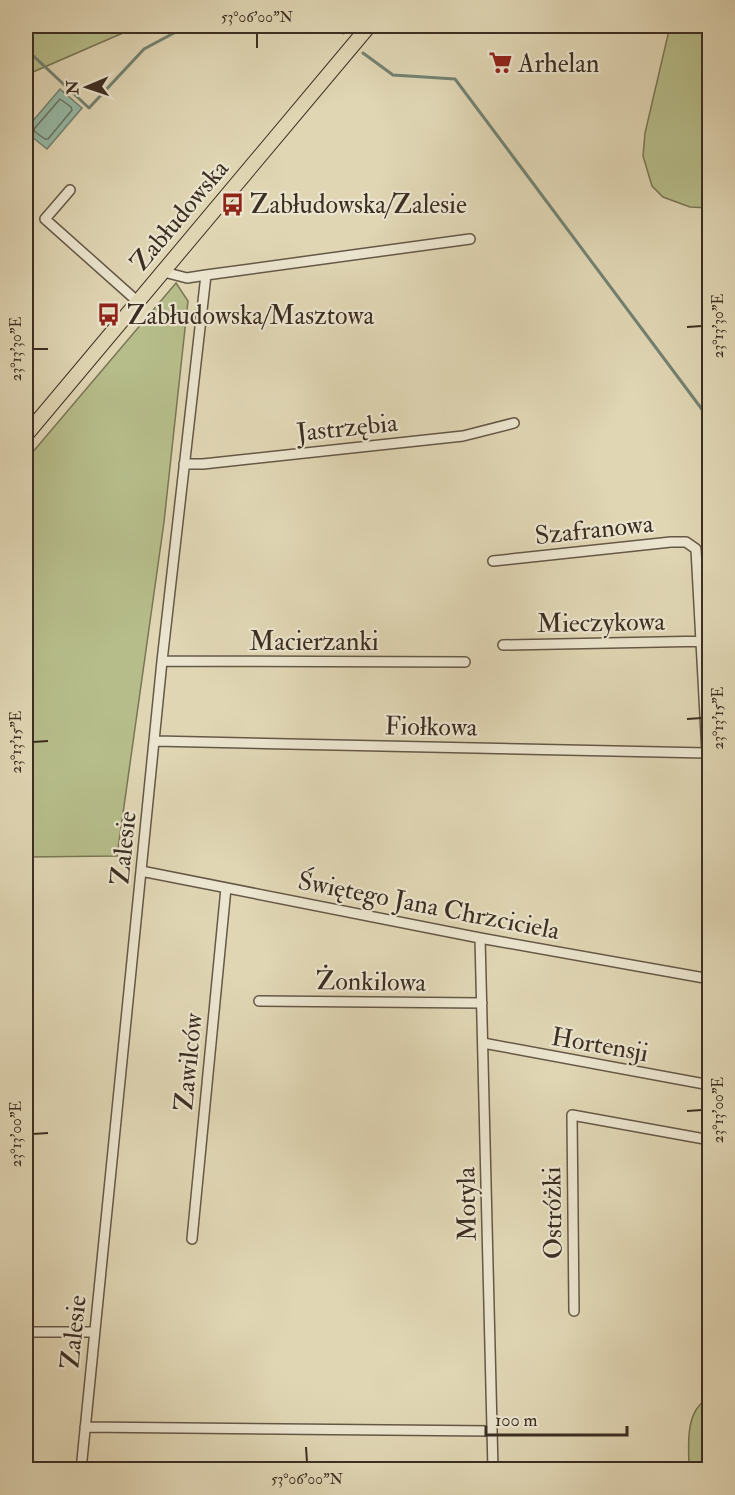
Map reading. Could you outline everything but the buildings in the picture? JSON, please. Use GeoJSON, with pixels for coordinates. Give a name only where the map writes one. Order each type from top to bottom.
{"type":"FeatureCollection","features":[{"type":"Feature","properties":{"kind":"highway","name":"Zabłudowska"},"geometry":{"type":"LineString","coordinates":[[26,435],[369,26]]}},
{"type":"Feature","properties":{"kind":"street"},"geometry":{"type":"LineString","coordinates":[[70,190],[45,219],[137,301]]}},
{"type":"Feature","properties":{"kind":"street"},"geometry":{"type":"LineString","coordinates":[[164,272],[187,278],[470,239]]}},
{"type":"Feature","properties":{"kind":"street","name":"Zalesie"},"geometry":{"type":"LineString","coordinates":[[81,1470],[162,661],[206,275]]}},
{"type":"Feature","properties":{"kind":"street","name":"Jastrzębia"},"geometry":{"type":"LineString","coordinates":[[184,464],[203,464],[463,436],[514,423]]}},
{"type":"Feature","properties":{"kind":"street","name":"Szafranowa"},"geometry":{"type":"LineString","coordinates":[[493,561],[686,542],[696,549],[704,642]]}},
{"type":"Feature","properties":{"kind":"street"},"geometry":{"type":"LineString","coordinates":[[704,642],[710,910]]}},
{"type":"Feature","properties":{"kind":"street","name":"Mieczykowa"},"geometry":{"type":"LineString","coordinates":[[503,645],[704,642]]}},
{"type":"Feature","properties":{"kind":"street","name":"Macierzanki"},"geometry":{"type":"LineString","coordinates":[[162,661],[465,662]]}},
{"type":"Feature","properties":{"kind":"street","name":"Fiołkowa"},"geometry":{"type":"LineString","coordinates":[[155,741],[707,753]]}},
{"type":"Feature","properties":{"kind":"street","name":"Świętego Jana Chrzciciela"},"geometry":{"type":"LineString","coordinates":[[141,871],[480,938],[710,979]]}},
{"type":"Feature","properties":{"kind":"street","name":"Zawilców"},"geometry":{"type":"LineString","coordinates":[[192,1239],[226,888]]}},
{"type":"Feature","properties":{"kind":"street","name":"Motyla"},"geometry":{"type":"LineString","coordinates":[[480,938],[493,1470]]}},
{"type":"Feature","properties":{"kind":"street","name":"Żonkilowa"},"geometry":{"type":"LineString","coordinates":[[259,1001],[482,1003]]}},
{"type":"Feature","properties":{"kind":"street","name":"Hortensji"},"geometry":{"type":"LineString","coordinates":[[483,1043],[710,1084]]}},
{"type":"Feature","properties":{"kind":"street","name":"Ostróżki"},"geometry":{"type":"LineString","coordinates":[[574,1311],[572,1115],[710,1140]]}},
{"type":"Feature","properties":{"kind":"street"},"geometry":{"type":"LineString","coordinates":[[26,1332],[94,1332]]}},
{"type":"Feature","properties":{"kind":"street"},"geometry":{"type":"LineString","coordinates":[[85,1427],[492,1431]]}},
{"type":"Feature","properties":{"kind":"shaded area"},"geometry":{"type":"Polygon","coordinates":[[[26,26],[139,26],[26,75],[26,26]]]}},
{"type":"Feature","properties":{"kind":"shaded area"},"geometry":{"type":"Polygon","coordinates":[[[670,26],[709,26],[709,208],[690,207],[663,197],[652,186],[643,156],[645,133],[670,26]]]}},
{"type":"Feature","properties":{"kind":"shaded area"},"geometry":{"type":"Polygon","coordinates":[[[176,283],[188,301],[164,522],[117,856],[26,857],[26,460],[176,283]]]}},
{"type":"Feature","properties":{"kind":"shaded area"},"geometry":{"type":"Polygon","coordinates":[[[709,1395],[709,1469],[689,1469],[691,1423],[696,1410],[709,1395]]]}},
{"type":"Feature","properties":{"kind":"water"},"geometry":{"type":"Polygon","coordinates":[[[60,89],[82,108],[47,149],[26,132],[26,129],[60,89]]]}},
{"type":"Feature","properties":{"kind":"waterway"},"geometry":{"type":"LineString","coordinates":[[26,49],[89,108],[144,49],[187,26]]}},
{"type":"Feature","properties":{"kind":"waterway"},"geometry":{"type":"LineString","coordinates":[[334,26],[343,33]]}},
{"type":"Feature","properties":{"kind":"waterway"},"geometry":{"type":"LineString","coordinates":[[363,53],[393,75],[455,79],[710,420]]}},
{"type":"Feature","properties":{"kind":"place","name":"Arhelan"},"geometry":{"type":"Point","coordinates":[500,63]}},
{"type":"Feature","properties":{"kind":"place","name":"Zabłudowska/Zalesie"},"geometry":{"type":"Point","coordinates":[232,204]}},
{"type":"Feature","properties":{"kind":"place","name":"Zabłudowska/Masztowa"},"geometry":{"type":"Point","coordinates":[109,315]}}]}
